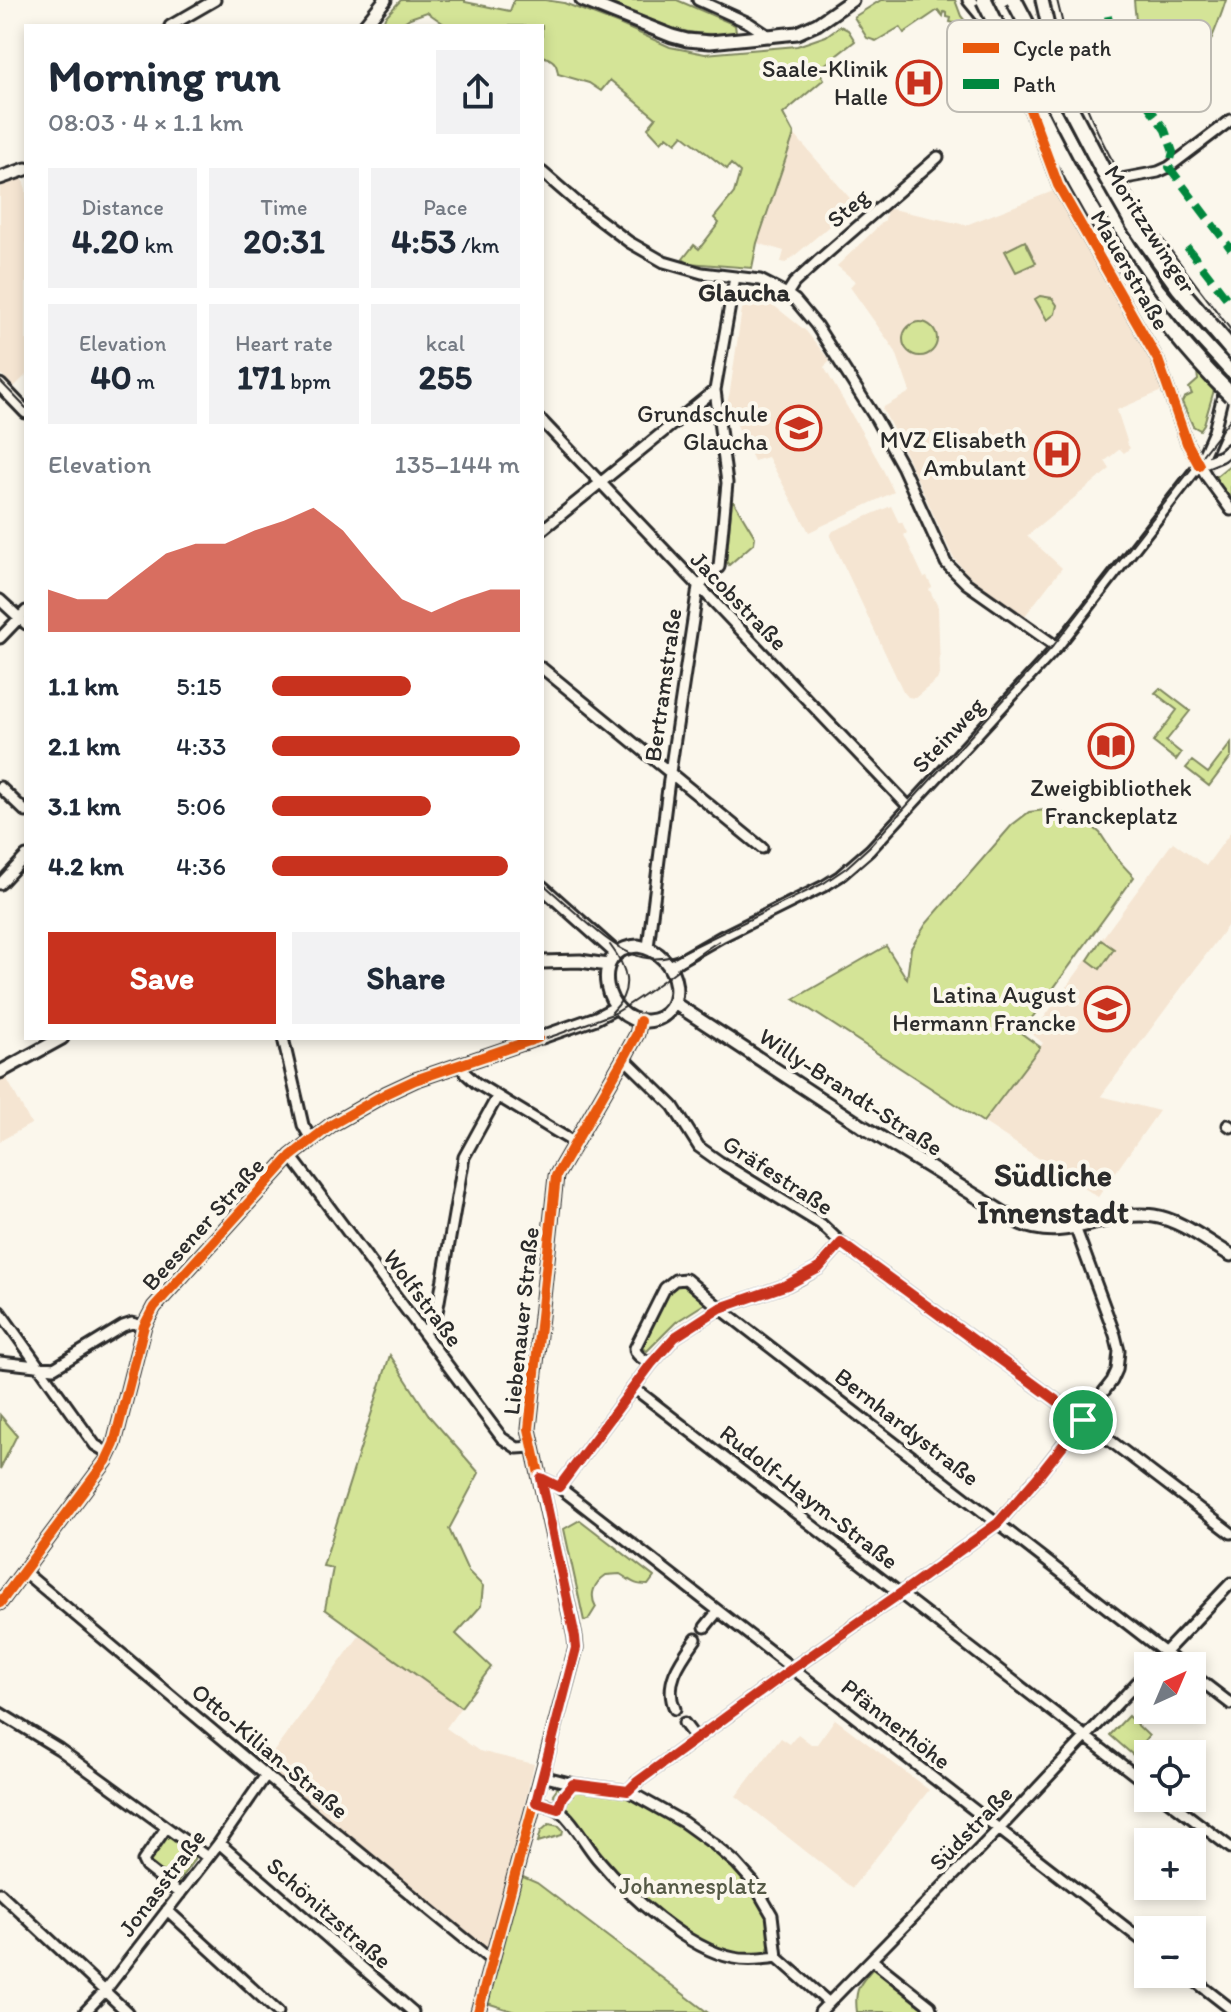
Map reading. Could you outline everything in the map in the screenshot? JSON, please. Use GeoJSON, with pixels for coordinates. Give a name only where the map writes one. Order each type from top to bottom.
{"type":"FeatureCollection","features":[{"type":"Feature","properties":{"kind":"main road"},"geometry":{"type":"LineString","coordinates":[[984,0],[994,20]]}},
{"type":"Feature","properties":{"kind":"main road"},"geometry":{"type":"LineString","coordinates":[[1014,0],[1024,20]]}},
{"type":"Feature","properties":{"kind":"main road"},"geometry":{"type":"LineString","coordinates":[[1039,112],[1089,209],[1140,288],[1175,335],[1231,395]]}},
{"type":"Feature","properties":{"kind":"main road"},"geometry":{"type":"LineString","coordinates":[[1073,112],[1134,225],[1179,288],[1231,349]]}},
{"type":"Feature","properties":{"kind":"street"},"geometry":{"type":"LineString","coordinates":[[173,24],[215,0]]}},
{"type":"Feature","properties":{"kind":"street"},"geometry":{"type":"LineString","coordinates":[[582,0],[598,3],[672,36],[710,42],[770,37],[807,30],[852,0]]}},
{"type":"Feature","properties":{"kind":"street"},"geometry":{"type":"LineString","coordinates":[[698,0],[749,23],[770,37]]}},
{"type":"Feature","properties":{"kind":"street","name":"Moritzzwinger"},"geometry":{"type":"LineString","coordinates":[[969,0],[985,20]]}},
{"type":"Feature","properties":{"kind":"street","name":"Moritzzwinger"},"geometry":{"type":"LineString","coordinates":[[1042,0],[1047,20]]}},
{"type":"Feature","properties":{"kind":"street"},"geometry":{"type":"LineString","coordinates":[[365,24],[378,3]]}},
{"type":"Feature","properties":{"kind":"street","name":"Mauerstraße"},"geometry":{"type":"LineString","coordinates":[[1031,112],[1058,185],[1158,360],[1187,443],[1199,465]]}},
{"type":"Feature","properties":{"kind":"street","name":"Moritzzwinger"},"geometry":{"type":"LineString","coordinates":[[1054,112],[1098,193],[1158,289],[1227,368]]}},
{"type":"Feature","properties":{"kind":"street"},"geometry":{"type":"LineString","coordinates":[[1098,193],[1121,179],[1169,167],[1231,120]]}},
{"type":"Feature","properties":{"kind":"street","name":"Steg"},"geometry":{"type":"LineString","coordinates":[[787,294],[794,283],[938,157]]}},
{"type":"Feature","properties":{"kind":"street"},"geometry":{"type":"LineString","coordinates":[[0,178],[24,170]]}},
{"type":"Feature","properties":{"kind":"street"},"geometry":{"type":"LineString","coordinates":[[544,175],[645,253],[671,265],[702,273],[760,280],[787,294],[816,325],[876,419],[902,466],[946,563],[966,583],[1057,647]]}},
{"type":"Feature","properties":{"kind":"street","name":"Bertramstraße"},"geometry":{"type":"LineString","coordinates":[[648,947],[698,587],[719,567],[727,483],[715,390],[735,277]]}},
{"type":"Feature","properties":{"kind":"street"},"geometry":{"type":"LineString","coordinates":[[0,385],[24,410]]}},
{"type":"Feature","properties":{"kind":"street"},"geometry":{"type":"LineString","coordinates":[[1199,465],[1214,431],[1222,399],[1231,386]]}},
{"type":"Feature","properties":{"kind":"street"},"geometry":{"type":"LineString","coordinates":[[544,528],[715,390]]}},
{"type":"Feature","properties":{"kind":"street","name":"Jacobstraße"},"geometry":{"type":"LineString","coordinates":[[544,423],[909,807]]}},
{"type":"Feature","properties":{"kind":"street"},"geometry":{"type":"LineString","coordinates":[[1199,465],[1231,448]]}},
{"type":"Feature","properties":{"kind":"street"},"geometry":{"type":"LineString","coordinates":[[1199,465],[1231,510]]}},
{"type":"Feature","properties":{"kind":"street","name":"Steinweg"},"geometry":{"type":"LineString","coordinates":[[670,966],[824,886],[870,850],[1057,647],[1199,465]]}},
{"type":"Feature","properties":{"kind":"street"},"geometry":{"type":"LineString","coordinates":[[0,600],[24,618],[0,638]]}},
{"type":"Feature","properties":{"kind":"street"},"geometry":{"type":"LineString","coordinates":[[544,670],[762,848]]}},
{"type":"Feature","properties":{"kind":"street"},"geometry":{"type":"LineString","coordinates":[[0,787],[24,810]]}},
{"type":"Feature","properties":{"kind":"street"},"geometry":{"type":"LineString","coordinates":[[0,884],[24,858]]}},
{"type":"Feature","properties":{"kind":"street"},"geometry":{"type":"LineString","coordinates":[[544,889],[616,953]]}},
{"type":"Feature","properties":{"kind":"street"},"geometry":{"type":"LineString","coordinates":[[628,947],[648,947],[661,955],[670,966],[676,986],[674,1003],[664,1016],[640,1021],[617,1007],[607,985],[608,965],[616,953],[628,947]]}},
{"type":"Feature","properties":{"kind":"street"},"geometry":{"type":"LineString","coordinates":[[544,962],[580,961],[608,965]]}},
{"type":"Feature","properties":{"kind":"street","name":"Willy-Brandt-Straße"},"geometry":{"type":"LineString","coordinates":[[674,1003],[862,1126],[1020,1223],[1047,1231],[1122,1216],[1153,1216],[1179,1225],[1231,1255]]}},
{"type":"Feature","properties":{"kind":"street","name":"Beesener Straße"},"geometry":{"type":"LineString","coordinates":[[544,1036],[596,1018],[617,1007]]}},
{"type":"Feature","properties":{"kind":"street","name":"Liebenauer Straße"},"geometry":{"type":"LineString","coordinates":[[478,2012],[576,1648],[529,1429],[556,1176],[624,1058],[637,1034],[640,1021]]}},
{"type":"Feature","properties":{"kind":"street"},"geometry":{"type":"LineString","coordinates":[[0,1072],[58,1040]]}},
{"type":"Feature","properties":{"kind":"street"},"geometry":{"type":"LineString","coordinates":[[283,1040],[303,1125],[311,1139]]}},
{"type":"Feature","properties":{"kind":"street","name":"Beesener Straße"},"geometry":{"type":"LineString","coordinates":[[0,1603],[110,1454],[144,1326],[154,1307],[291,1156],[331,1125],[387,1093],[415,1080],[532,1040]]}},
{"type":"Feature","properties":{"kind":"street","name":"Gräfestraße"},"geometry":{"type":"LineString","coordinates":[[624,1058],[673,1106],[699,1147],[821,1224],[841,1243],[1231,1533]]}},
{"type":"Feature","properties":{"kind":"street"},"geometry":{"type":"LineString","coordinates":[[461,1065],[468,1077],[497,1097],[575,1143]]}},
{"type":"Feature","properties":{"kind":"street"},"geometry":{"type":"LineString","coordinates":[[424,1332],[436,1316],[464,1157],[497,1097]]}},
{"type":"Feature","properties":{"kind":"street","name":"Wolfstraße"},"geometry":{"type":"LineString","coordinates":[[291,1156],[502,1438],[517,1448],[532,1447]]}},
{"type":"Feature","properties":{"kind":"street"},"geometry":{"type":"LineString","coordinates":[[628,1791],[793,1668],[998,1523],[1083,1420],[1112,1381],[1119,1351],[1075,1227]]}},
{"type":"Feature","properties":{"kind":"street"},"geometry":{"type":"LineString","coordinates":[[559,1487],[651,1364],[675,1337],[720,1308],[787,1285],[819,1268],[841,1243]]}},
{"type":"Feature","properties":{"kind":"street","name":"Bernhardystraße"},"geometry":{"type":"LineString","coordinates":[[651,1364],[638,1356],[635,1348],[661,1295],[671,1282],[686,1279],[1164,1652]]}},
{"type":"Feature","properties":{"kind":"street"},"geometry":{"type":"LineString","coordinates":[[0,1312],[95,1445],[110,1454]]}},
{"type":"Feature","properties":{"kind":"street"},"geometry":{"type":"LineString","coordinates":[[0,1362],[54,1368],[123,1326],[132,1323],[144,1326]]}},
{"type":"Feature","properties":{"kind":"street","name":"Rudolf-Haym-Straße"},"geometry":{"type":"LineString","coordinates":[[634,1388],[1134,1774]]}},
{"type":"Feature","properties":{"kind":"street","name":"Pfännerhöhe"},"geometry":{"type":"LineString","coordinates":[[541,1478],[559,1487],[1134,1934]]}},
{"type":"Feature","properties":{"kind":"street","name":"Otto-Kilian-Straße"},"geometry":{"type":"LineString","coordinates":[[23,1571],[492,1961]]}},
{"type":"Feature","properties":{"kind":"street"},"geometry":{"type":"LineString","coordinates":[[1166,1652],[1231,1583]]}},
{"type":"Feature","properties":{"kind":"street"},"geometry":{"type":"LineString","coordinates":[[705,1627],[718,1611]]}},
{"type":"Feature","properties":{"kind":"street"},"geometry":{"type":"LineString","coordinates":[[675,1709],[669,1695],[670,1686],[696,1639]]}},
{"type":"Feature","properties":{"kind":"street"},"geometry":{"type":"LineString","coordinates":[[1206,1685],[1231,1704]]}},
{"type":"Feature","properties":{"kind":"street","name":"Südstraße"},"geometry":{"type":"LineString","coordinates":[[820,2012],[1134,1686]]}},
{"type":"Feature","properties":{"kind":"street"},"geometry":{"type":"LineString","coordinates":[[0,1713],[59,1749],[207,1857]]}},
{"type":"Feature","properties":{"kind":"street"},"geometry":{"type":"LineString","coordinates":[[684,1723],[696,1739]]}},
{"type":"Feature","properties":{"kind":"street","name":"Jonasstraße"},"geometry":{"type":"LineString","coordinates":[[85,2012],[105,1991],[219,1843],[266,1775]]}},
{"type":"Feature","properties":{"kind":"street"},"geometry":{"type":"LineString","coordinates":[[542,1776],[573,1784],[628,1791],[683,1822],[715,1845],[753,1882],[772,1915],[777,1957],[829,2003]]}},
{"type":"Feature","properties":{"kind":"street"},"geometry":{"type":"LineString","coordinates":[[558,1809],[562,1797],[573,1784]]}},
{"type":"Feature","properties":{"kind":"street"},"geometry":{"type":"LineString","coordinates":[[536,1802],[558,1809],[614,1878],[654,1914],[685,1936],[708,1950],[733,1958],[777,1957]]}},
{"type":"Feature","properties":{"kind":"street"},"geometry":{"type":"LineString","coordinates":[[1183,1812],[1231,1848]]}},
{"type":"Feature","properties":{"kind":"street"},"geometry":{"type":"LineString","coordinates":[[166,1828],[143,1861],[146,1867],[180,1894]]}},
{"type":"Feature","properties":{"kind":"street","name":"Schönitzstraße"},"geometry":{"type":"LineString","coordinates":[[219,1843],[413,2012]]}},
{"type":"Feature","properties":{"kind":"street"},"geometry":{"type":"LineString","coordinates":[[0,1893],[127,2012]]}},
{"type":"Feature","properties":{"kind":"street"},"geometry":{"type":"LineString","coordinates":[[167,1910],[278,2012]]}},
{"type":"Feature","properties":{"kind":"street"},"geometry":{"type":"LineString","coordinates":[[872,1960],[930,2006],[932,2012]]}},
{"type":"Feature","properties":{"kind":"street"},"geometry":{"type":"LineString","coordinates":[[1204,1988],[1231,2009]]}},
{"type":"Feature","properties":{"kind":"shaded area"},"geometry":{"type":"Polygon","coordinates":[[[794,134],[855,204],[786,263],[781,262],[784,251],[757,243],[794,134]]]}},
{"type":"Feature","properties":{"kind":"shaded area"},"geometry":{"type":"Polygon","coordinates":[[[20,171],[24,183],[24,377],[14,387],[0,373],[0,178],[20,171]]]}},
{"type":"Feature","properties":{"kind":"shaded area"},"geometry":{"type":"Polygon","coordinates":[[[1056,190],[1150,355],[1164,390],[1117,410],[1130,448],[1124,453],[1120,449],[1105,461],[1110,469],[1027,536],[1062,568],[1024,617],[967,574],[953,557],[882,408],[910,392],[896,352],[850,287],[855,281],[837,266],[885,220],[887,208],[966,225],[1056,190]]]}},
{"type":"Feature","properties":{"kind":"shaded area","name":"Grundschule Glaucha"},"geometry":{"type":"Polygon","coordinates":[[[758,293],[806,331],[830,361],[824,367],[894,492],[809,532],[768,457],[754,461],[727,404],[743,302],[758,293]]]}},
{"type":"Feature","properties":{"kind":"shaded area"},"geometry":{"type":"Polygon","coordinates":[[[891,506],[899,523],[902,522],[907,533],[904,535],[924,578],[927,577],[932,587],[929,589],[938,607],[940,672],[937,680],[915,698],[908,697],[903,691],[830,536],[833,531],[891,506]]]}},
{"type":"Feature","properties":{"kind":"shaded area","name":"Latina August Hermann Francke"},"geometry":{"type":"Polygon","coordinates":[[[1231,832],[1231,921],[1101,1096],[1159,1111],[1098,1197],[983,1122],[1043,1043],[1032,1034],[1173,842],[1206,866],[1231,832]]]}},
{"type":"Feature","properties":{"kind":"shaded area"},"geometry":{"type":"Polygon","coordinates":[[[5,1075],[31,1124],[0,1141],[0,1078],[5,1075]]]}},
{"type":"Feature","properties":{"kind":"shaded area"},"geometry":{"type":"Polygon","coordinates":[[[360,1635],[461,1707],[446,1728],[479,1751],[534,1764],[489,1954],[260,1770],[360,1635]]]}},
{"type":"Feature","properties":{"kind":"shaded area"},"geometry":{"type":"Polygon","coordinates":[[[835,1719],[929,1790],[852,1888],[736,1796],[781,1738],[790,1744],[798,1734],[811,1744],[817,1744],[835,1719]]]}},
{"type":"Feature","properties":{"kind":"green space"},"geometry":{"type":"Polygon","coordinates":[[[401,0],[465,0],[510,11],[514,0],[545,0],[564,3],[670,47],[705,54],[797,46],[826,36],[840,26],[848,30],[855,41],[818,70],[824,79],[783,114],[794,134],[757,243],[752,268],[688,263],[683,259],[694,245],[699,249],[719,223],[714,218],[734,193],[740,172],[731,164],[727,169],[683,135],[676,143],[667,136],[661,142],[648,128],[656,118],[610,80],[601,91],[589,83],[558,74],[554,62],[544,57],[544,24],[444,24],[427,12],[401,24],[383,24],[401,0]]]}},
{"type":"Feature","properties":{"kind":"green space"},"geometry":{"type":"Polygon","coordinates":[[[677,0],[735,25],[736,32],[701,34],[685,31],[654,22],[608,2],[677,0]]]}},
{"type":"Feature","properties":{"kind":"green space"},"geometry":{"type":"Polygon","coordinates":[[[881,0],[955,0],[964,20],[950,20],[947,13],[944,12],[943,16],[938,10],[904,33],[900,27],[876,41],[867,38],[854,17],[881,0]]]}},
{"type":"Feature","properties":{"kind":"green space"},"geometry":{"type":"Polygon","coordinates":[[[1134,0],[1226,0],[1211,39],[1211,20],[1136,18],[1134,0]]]}},
{"type":"Feature","properties":{"kind":"green space"},"geometry":{"type":"Polygon","coordinates":[[[1025,241],[1036,263],[1016,272],[1005,251],[1025,241]]]}},
{"type":"Feature","properties":{"kind":"green space"},"geometry":{"type":"Polygon","coordinates":[[[1040,296],[1052,298],[1057,305],[1055,314],[1047,320],[1035,299],[1040,296]]]}},
{"type":"Feature","properties":{"kind":"green space"},"geometry":{"type":"Polygon","coordinates":[[[920,322],[932,327],[937,339],[932,351],[920,356],[908,351],[903,339],[908,327],[920,322]]]}},
{"type":"Feature","properties":{"kind":"green space"},"geometry":{"type":"Polygon","coordinates":[[[1197,372],[1214,390],[1200,430],[1193,426],[1182,402],[1192,394],[1189,388],[1198,380],[1197,372]]]}},
{"type":"Feature","properties":{"kind":"green space"},"geometry":{"type":"Polygon","coordinates":[[[1231,464],[1231,499],[1214,478],[1231,464]]]}},
{"type":"Feature","properties":{"kind":"green space"},"geometry":{"type":"Polygon","coordinates":[[[732,502],[755,537],[754,543],[729,565],[726,561],[732,502]]]}},
{"type":"Feature","properties":{"kind":"green space"},"geometry":{"type":"Polygon","coordinates":[[[1160,688],[1190,711],[1166,741],[1181,753],[1176,760],[1153,742],[1177,710],[1155,693],[1160,688]]]}},
{"type":"Feature","properties":{"kind":"green space"},"geometry":{"type":"Polygon","coordinates":[[[1231,743],[1231,757],[1209,786],[1186,768],[1192,761],[1208,773],[1231,743]]]}},
{"type":"Feature","properties":{"kind":"green space"},"geometry":{"type":"Polygon","coordinates":[[[1045,810],[1068,814],[1088,823],[1100,833],[1117,859],[1134,877],[1021,1033],[1040,1047],[983,1122],[794,999],[886,946],[907,979],[911,948],[926,924],[1012,825],[1029,812],[1045,810]]]}},
{"type":"Feature","properties":{"kind":"green space"},"geometry":{"type":"Polygon","coordinates":[[[1101,940],[1114,949],[1100,969],[1088,960],[1101,940]]]}},
{"type":"Feature","properties":{"kind":"green space"},"geometry":{"type":"Polygon","coordinates":[[[686,1282],[709,1301],[676,1322],[647,1351],[641,1348],[668,1291],[673,1285],[686,1282]]]}},
{"type":"Feature","properties":{"kind":"green space"},"geometry":{"type":"Polygon","coordinates":[[[390,1355],[430,1417],[479,1473],[449,1529],[468,1571],[483,1586],[481,1606],[456,1634],[491,1667],[461,1707],[325,1609],[333,1568],[323,1566],[390,1355]]]}},
{"type":"Feature","properties":{"kind":"green space"},"geometry":{"type":"Polygon","coordinates":[[[0,1415],[17,1435],[0,1469],[0,1415]]]}},
{"type":"Feature","properties":{"kind":"green space"},"geometry":{"type":"Polygon","coordinates":[[[580,1520],[654,1577],[648,1585],[643,1585],[620,1574],[606,1575],[594,1590],[596,1607],[584,1621],[564,1529],[580,1520]]]}},
{"type":"Feature","properties":{"kind":"green space"},"geometry":{"type":"Polygon","coordinates":[[[1128,1716],[1149,1736],[1146,1740],[1134,1740],[1133,1755],[1110,1735],[1128,1716]]]}},
{"type":"Feature","properties":{"kind":"green space","name":"Johannesplatz"},"geometry":{"type":"Polygon","coordinates":[[[560,1784],[628,1791],[713,1848],[748,1883],[769,1916],[773,1934],[767,1952],[744,1955],[721,1950],[688,1933],[655,1909],[615,1872],[557,1800],[553,1794],[560,1784]]]}},
{"type":"Feature","properties":{"kind":"green space"},"geometry":{"type":"Polygon","coordinates":[[[549,1824],[559,1826],[563,1830],[562,1835],[538,1842],[541,1831],[549,1824]]]}},
{"type":"Feature","properties":{"kind":"green space"},"geometry":{"type":"Polygon","coordinates":[[[167,1835],[194,1856],[177,1883],[173,1884],[148,1863],[167,1835]]]}},
{"type":"Feature","properties":{"kind":"green space"},"geometry":{"type":"Polygon","coordinates":[[[516,1874],[537,1883],[707,2012],[515,2012],[481,2001],[516,1874]]]}},
{"type":"Feature","properties":{"kind":"green space"},"geometry":{"type":"Polygon","coordinates":[[[874,1967],[924,2006],[926,2012],[857,2012],[859,1988],[874,1967]]]}},
{"type":"Feature","properties":{"kind":"tram line"},"geometry":{"type":"LineString","coordinates":[[1057,0],[1062,20]]}},
{"type":"Feature","properties":{"kind":"tram line"},"geometry":{"type":"LineString","coordinates":[[1089,112],[1137,202],[1231,330]]}},
{"type":"Feature","properties":{"kind":"tram line"},"geometry":{"type":"LineString","coordinates":[[0,381],[24,406]]}},
{"type":"Feature","properties":{"kind":"tram line"},"geometry":{"type":"LineString","coordinates":[[544,885],[618,947],[654,959],[683,952],[824,883],[869,847],[1054,645],[1231,418]]}},
{"type":"Feature","properties":{"kind":"tram line"},"geometry":{"type":"LineString","coordinates":[[544,1039],[615,1013],[719,941]]}},
{"type":"Feature","properties":{"kind":"tram line"},"geometry":{"type":"LineString","coordinates":[[610,945],[621,962],[626,978],[624,995],[612,1012]]}},
{"type":"Feature","properties":{"kind":"tram line"},"geometry":{"type":"LineString","coordinates":[[0,1609],[112,1457],[147,1328],[155,1311],[289,1163],[336,1125],[387,1096],[416,1082],[541,1040]]}},
{"type":"Feature","properties":{"kind":"marked path"},"geometry":{"type":"LineString","coordinates":[[1108,16],[1109,20]]}},
{"type":"Feature","properties":{"kind":"marked path"},"geometry":{"type":"LineString","coordinates":[[1153,112],[1165,130],[1173,152],[1169,167],[1231,249]]}},
{"type":"Feature","properties":{"kind":"marked path"},"geometry":{"type":"LineString","coordinates":[[1187,247],[1231,304]]}},
{"type":"Feature","properties":{"kind":"cycle path"},"geometry":{"type":"LineString","coordinates":[[1031,112],[1058,185],[1158,360],[1187,443],[1199,465]]}},
{"type":"Feature","properties":{"kind":"cycle path"},"geometry":{"type":"LineString","coordinates":[[478,2012],[576,1648],[529,1429],[556,1176],[624,1058],[637,1034],[640,1021]]}},
{"type":"Feature","properties":{"kind":"cycle path"},"geometry":{"type":"LineString","coordinates":[[0,1603],[106,1461],[114,1444],[144,1326],[154,1307],[291,1156],[331,1125],[387,1093],[415,1080],[532,1040]]}},
{"type":"Feature","properties":{"kind":"place","name":"Saale-Klinik Halle"},"geometry":{"type":"Point","coordinates":[919,83]}},
{"type":"Feature","properties":{"kind":"place","name":"Grundschule Glaucha"},"geometry":{"type":"Point","coordinates":[799,428]}},
{"type":"Feature","properties":{"kind":"place","name":"MVZ Elisabeth Ambulant"},"geometry":{"type":"Point","coordinates":[1057,454]}},
{"type":"Feature","properties":{"kind":"place","name":"Zweigbibliothek Franckeplatz"},"geometry":{"type":"Point","coordinates":[1111,746]}},
{"type":"Feature","properties":{"kind":"place","name":"Latina August Hermann Francke"},"geometry":{"type":"Point","coordinates":[1107,1009]}},
{"type":"Feature","properties":{"kind":"district","name":"Glaucha"},"geometry":{"type":"Point","coordinates":[744,292]}},
{"type":"Feature","properties":{"kind":"district","name":"Südliche Innenstadt"},"geometry":{"type":"Point","coordinates":[1053,1194]}},
{"type":"Feature","properties":{"kind":"route"},"geometry":{"type":"LineString","coordinates":[[841,1243],[1083,1420],[998,1523],[793,1668],[628,1791],[573,1784],[562,1797],[558,1809],[536,1802],[576,1648],[541,1478],[559,1487],[651,1364],[675,1337],[720,1308],[787,1285],[819,1268],[841,1243]]}}]}
